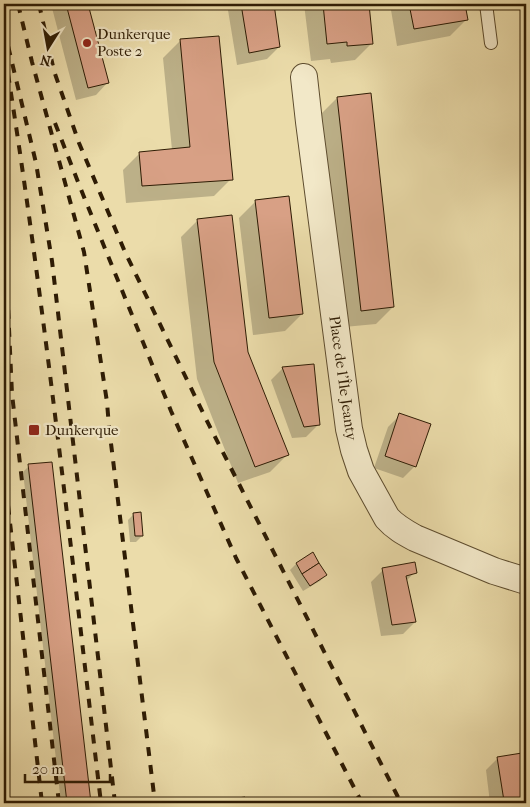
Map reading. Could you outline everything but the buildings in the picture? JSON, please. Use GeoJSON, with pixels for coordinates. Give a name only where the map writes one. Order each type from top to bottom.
{"type":"FeatureCollection","features":[{"type":"Feature","properties":{"kind":"street","name":"Place de l'Île Jeanty"},"geometry":{"type":"LineString","coordinates":[[304,77],[308,122],[349,429],[361,471],[387,518],[403,532],[494,571],[526,581]]}},
{"type":"Feature","properties":{"kind":"lane"},"geometry":{"type":"LineString","coordinates":[[486,4],[491,43]]}},
{"type":"Feature","properties":{"kind":"railway"},"geometry":{"type":"LineString","coordinates":[[18,4],[84,252],[107,402],[155,803]]}},
{"type":"Feature","properties":{"kind":"railway"},"geometry":{"type":"LineString","coordinates":[[39,4],[54,71],[79,143],[125,252],[206,419],[401,803]]}},
{"type":"Feature","properties":{"kind":"railway"},"geometry":{"type":"LineString","coordinates":[[4,29],[36,163],[52,261],[115,803]]}},
{"type":"Feature","properties":{"kind":"railway"},"geometry":{"type":"LineString","coordinates":[[8,74],[46,347],[101,803]]}},
{"type":"Feature","properties":{"kind":"railway"},"geometry":{"type":"LineString","coordinates":[[55,123],[171,411],[236,558],[362,803]]}},
{"type":"Feature","properties":{"kind":"railway"},"geometry":{"type":"LineString","coordinates":[[4,220],[12,394],[59,803]]}},
{"type":"Feature","properties":{"kind":"railway"},"geometry":{"type":"LineString","coordinates":[[4,470],[42,803]]}},
{"type":"Feature","properties":{"kind":"place","name":"Dunkerque Poste 2"},"geometry":{"type":"Point","coordinates":[87,43]}},
{"type":"Feature","properties":{"kind":"place","name":"Dunkerque"},"geometry":{"type":"Point","coordinates":[34,430]}}]}
